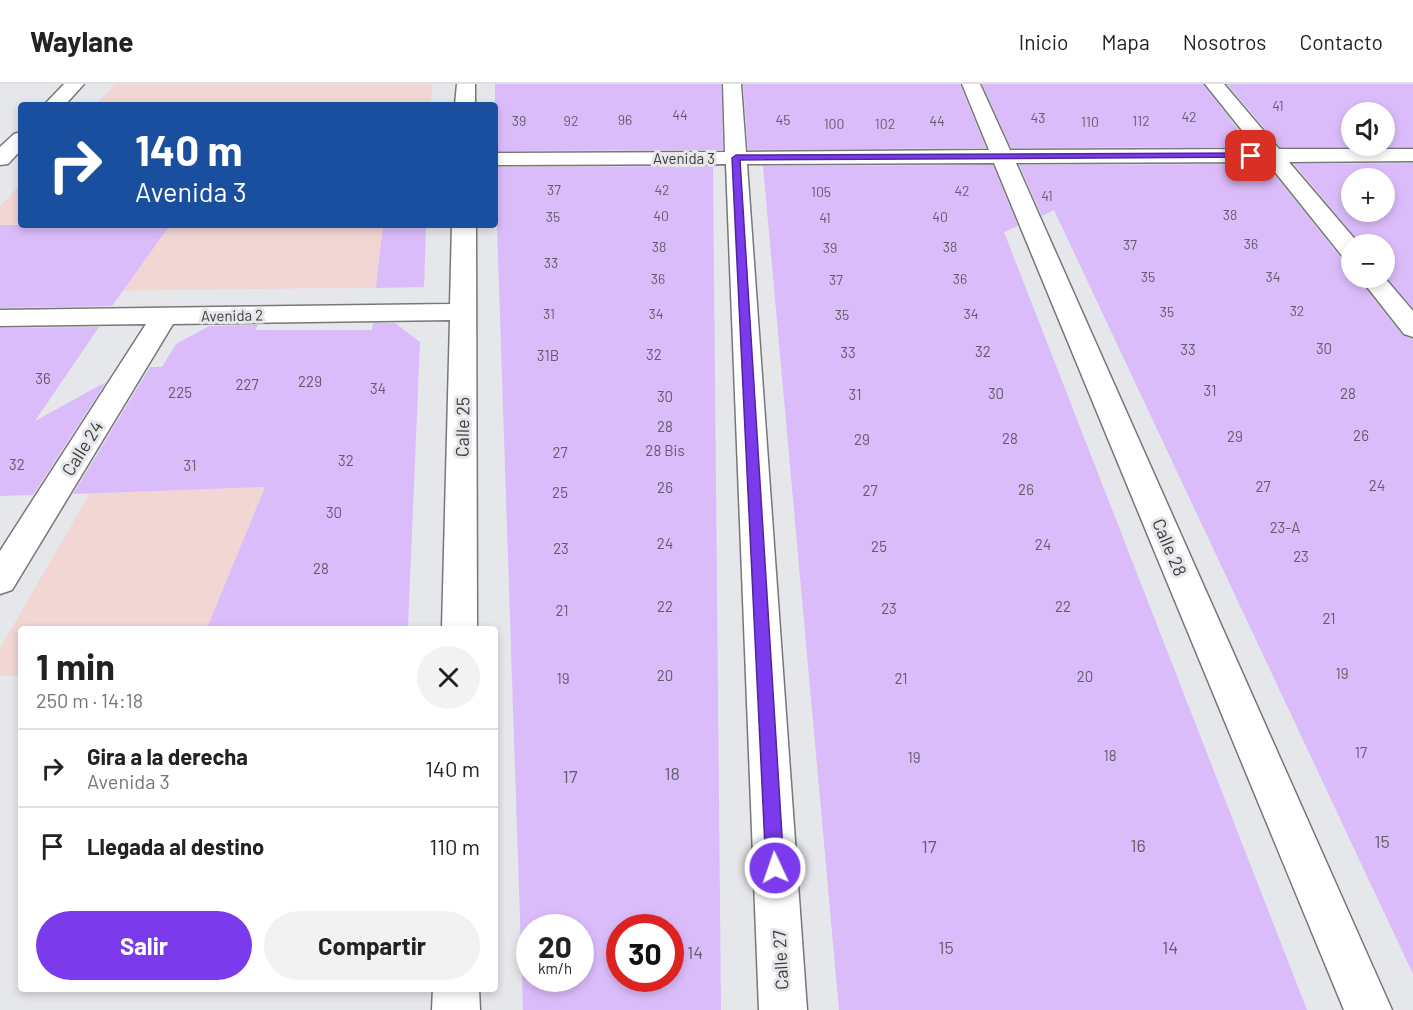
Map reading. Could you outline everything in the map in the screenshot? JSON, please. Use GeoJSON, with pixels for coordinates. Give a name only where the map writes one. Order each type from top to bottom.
{"type":"FeatureCollection","features":[{"type":"Feature","properties":{"kind":"street"},"geometry":{"type":"LineString","coordinates":[[57,102],[75,84]]}},
{"type":"Feature","properties":{"kind":"street"},"geometry":{"type":"LineString","coordinates":[[465,102],[466,84]]}},
{"type":"Feature","properties":{"kind":"street","name":"Calle 27"},"geometry":{"type":"LineString","coordinates":[[732,84],[783,1010]]}},
{"type":"Feature","properties":{"kind":"street","name":"Calle 28"},"geometry":{"type":"LineString","coordinates":[[971,84],[1368,1010]]}},
{"type":"Feature","properties":{"kind":"street"},"geometry":{"type":"LineString","coordinates":[[1214,84],[1341,238]]}},
{"type":"Feature","properties":{"kind":"street"},"geometry":{"type":"LineString","coordinates":[[1,157],[18,141]]}},
{"type":"Feature","properties":{"kind":"street","name":"Avenida 3"},"geometry":{"type":"LineString","coordinates":[[498,159],[1413,155]]}},
{"type":"Feature","properties":{"kind":"street","name":"Calle 25"},"geometry":{"type":"LineString","coordinates":[[460,626],[464,228]]}},
{"type":"Feature","properties":{"kind":"street"},"geometry":{"type":"LineString","coordinates":[[1380,288],[1413,328]]}},
{"type":"Feature","properties":{"kind":"street","name":"Avenida 2"},"geometry":{"type":"LineString","coordinates":[[0,318],[463,312]]}},
{"type":"Feature","properties":{"kind":"street","name":"Calle 24"},"geometry":{"type":"LineString","coordinates":[[0,580],[165,316]]}},
{"type":"Feature","properties":{"kind":"street"},"geometry":{"type":"LineString","coordinates":[[456,992],[456,1010]]}},
{"type":"Feature","properties":{"kind":"shaded area"},"geometry":{"type":"Polygon","coordinates":[[[115,84],[432,84],[431,102],[98,102],[115,84]]]}},
{"type":"Feature","properties":{"kind":"shaded area"},"geometry":{"type":"Polygon","coordinates":[[[18,187],[18,228],[426,228],[424,287],[0,292],[0,206],[18,187]]]}},
{"type":"Feature","properties":{"kind":"shaded area"},"geometry":{"type":"Polygon","coordinates":[[[265,487],[208,626],[18,626],[18,675],[0,676],[0,648],[90,493],[265,487]]]}},
{"type":"Feature","properties":{"kind":"building"},"geometry":{"type":"Polygon","coordinates":[[[495,84],[721,84],[723,150],[498,151],[498,102],[495,102],[495,84]]]}},
{"type":"Feature","properties":{"kind":"building"},"geometry":{"type":"Polygon","coordinates":[[[743,84],[960,84],[986,148],[748,150],[743,84]]]}},
{"type":"Feature","properties":{"kind":"building"},"geometry":{"type":"Polygon","coordinates":[[[982,84],[1203,84],[1252,147],[1011,148],[982,84]]]}},
{"type":"Feature","properties":{"kind":"building"},"geometry":{"type":"Polygon","coordinates":[[[1227,84],[1413,84],[1413,147],[1395,147],[1395,102],[1341,102],[1341,147],[1280,147],[1227,84]]]}},
{"type":"Feature","properties":{"kind":"building"},"geometry":{"type":"Polygon","coordinates":[[[1413,163],[1413,308],[1395,288],[1395,234],[1353,234],[1343,222],[1395,222],[1395,168],[1341,168],[1341,220],[1294,164],[1413,163]]]}},
{"type":"Feature","properties":{"kind":"building"},"geometry":{"type":"Polygon","coordinates":[[[1266,164],[1341,258],[1341,288],[1366,288],[1402,335],[1413,339],[1413,974],[1054,210],[1042,216],[1019,165],[1266,164]]]}},
{"type":"Feature","properties":{"kind":"building"},"geometry":{"type":"Polygon","coordinates":[[[993,165],[1018,226],[1004,232],[1307,1010],[839,1010],[763,166],[993,165]]]}},
{"type":"Feature","properties":{"kind":"building"},"geometry":{"type":"Polygon","coordinates":[[[721,166],[713,167],[721,1010],[523,1010],[522,992],[594,992],[594,914],[520,914],[497,228],[498,167],[721,166]]]}},
{"type":"Feature","properties":{"kind":"building"},"geometry":{"type":"Polygon","coordinates":[[[0,225],[18,225],[18,228],[168,228],[112,306],[0,308],[0,225]]]}},
{"type":"Feature","properties":{"kind":"building"},"geometry":{"type":"Polygon","coordinates":[[[383,228],[426,228],[424,287],[376,288],[383,228]]]}},
{"type":"Feature","properties":{"kind":"building"},"geometry":{"type":"Polygon","coordinates":[[[373,323],[395,323],[420,342],[408,626],[208,626],[265,487],[73,494],[150,367],[162,367],[176,344],[209,326],[258,325],[255,330],[372,330],[373,323]]]}},
{"type":"Feature","properties":{"kind":"building"},"geometry":{"type":"Polygon","coordinates":[[[99,327],[35,421],[106,382],[33,495],[0,496],[0,328],[99,327]]]}},
{"type":"Feature","properties":{"kind":"route"},"geometry":{"type":"LineString","coordinates":[[775,868],[736,158],[1251,156]]}}]}
